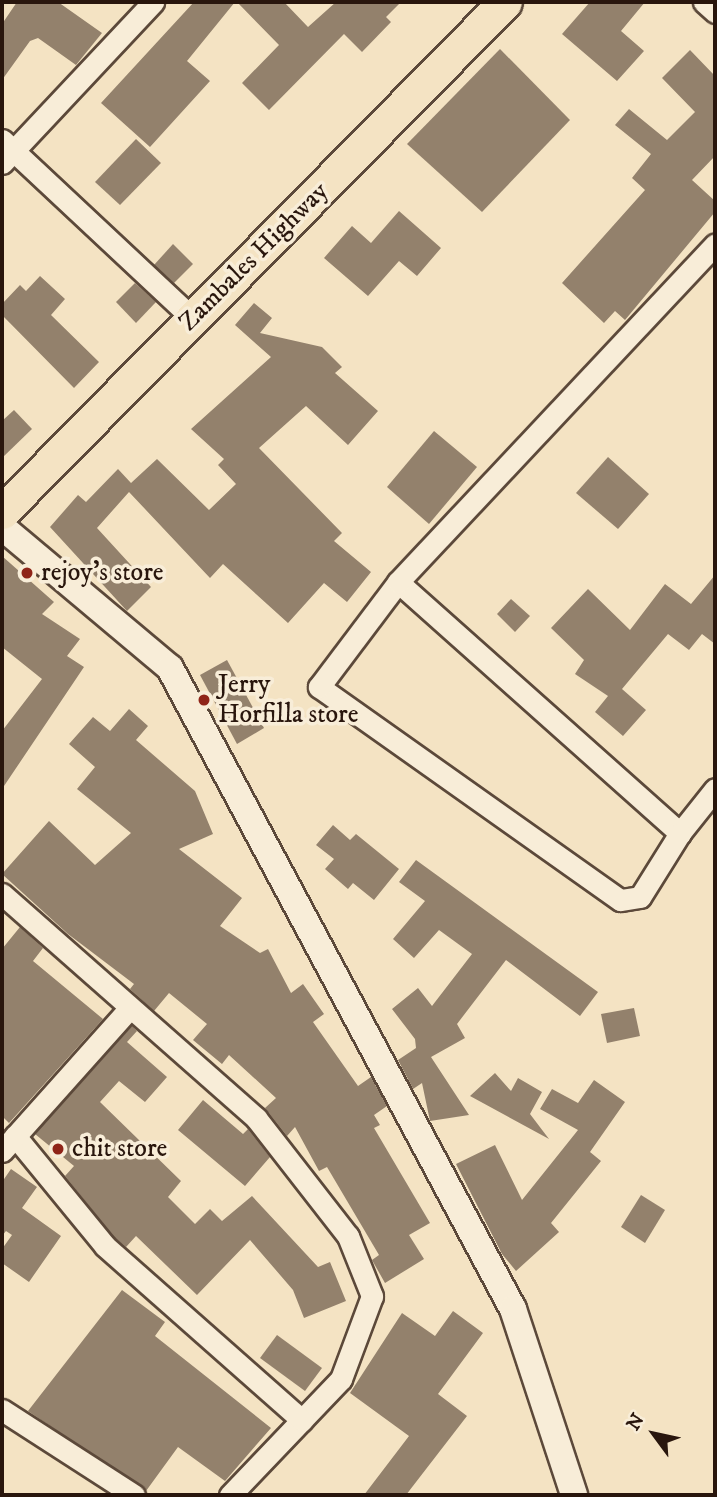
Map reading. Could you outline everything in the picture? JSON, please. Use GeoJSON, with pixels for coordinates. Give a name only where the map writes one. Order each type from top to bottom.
{"type":"FeatureCollection","features":[{"type":"Feature","properties":{"kind":"main road","name":"Zambales Highway"},"geometry":{"type":"LineString","coordinates":[[2,512],[505,2]]}},
{"type":"Feature","properties":{"kind":"street"},"geometry":{"type":"LineString","coordinates":[[153,2],[6,151],[193,319]]}},
{"type":"Feature","properties":{"kind":"street"},"geometry":{"type":"LineString","coordinates":[[704,2],[715,12]]}},
{"type":"Feature","properties":{"kind":"street"},"geometry":{"type":"LineString","coordinates":[[715,244],[398,582],[319,687],[620,900],[639,897],[680,833],[715,789]]}},
{"type":"Feature","properties":{"kind":"street"},"geometry":{"type":"LineString","coordinates":[[2,527],[170,668],[513,1310],[574,1495]]}},
{"type":"Feature","properties":{"kind":"street"},"geometry":{"type":"LineString","coordinates":[[398,582],[680,833]]}},
{"type":"Feature","properties":{"kind":"street"},"geometry":{"type":"LineString","coordinates":[[2,894],[128,1010],[256,1118],[348,1236],[372,1296],[341,1379],[230,1495]]}},
{"type":"Feature","properties":{"kind":"street"},"geometry":{"type":"LineString","coordinates":[[128,1010],[5,1146],[106,1246],[302,1420]]}},
{"type":"Feature","properties":{"kind":"street"},"geometry":{"type":"LineString","coordinates":[[2,1410],[134,1495]]}},
{"type":"Feature","properties":{"kind":"building"},"geometry":{"type":"Polygon","coordinates":[[[17,2],[58,2],[102,33],[76,65],[38,38],[30,41],[2,80],[2,24],[17,2]]]}},
{"type":"Feature","properties":{"kind":"building"},"geometry":{"type":"Polygon","coordinates":[[[194,2],[235,2],[187,61],[210,81],[150,147],[101,103],[194,2]]]}},
{"type":"Feature","properties":{"kind":"building"},"geometry":{"type":"Polygon","coordinates":[[[237,2],[284,2],[308,27],[336,2],[401,2],[386,17],[391,22],[362,52],[344,34],[269,110],[242,83],[279,45],[237,2]]]}},
{"type":"Feature","properties":{"kind":"building"},"geometry":{"type":"Polygon","coordinates":[[[590,2],[645,2],[621,31],[644,51],[617,81],[562,34],[590,2]]]}},
{"type":"Feature","properties":{"kind":"building"},"geometry":{"type":"Polygon","coordinates":[[[500,49],[570,120],[482,212],[407,144],[500,49]]]}},
{"type":"Feature","properties":{"kind":"building"},"geometry":{"type":"Polygon","coordinates":[[[690,50],[715,76],[715,156],[692,180],[715,201],[715,212],[625,320],[615,311],[604,323],[562,283],[645,190],[632,178],[651,154],[615,125],[629,109],[667,140],[695,112],[662,78],[690,50]]]}},
{"type":"Feature","properties":{"kind":"building"},"geometry":{"type":"Polygon","coordinates":[[[136,139],[161,163],[120,205],[95,182],[136,139]]]}},
{"type":"Feature","properties":{"kind":"building"},"geometry":{"type":"Polygon","coordinates":[[[399,211],[441,248],[417,276],[399,261],[368,296],[324,258],[352,226],[371,243],[399,211]]]}},
{"type":"Feature","properties":{"kind":"building"},"geometry":{"type":"Polygon","coordinates":[[[173,244],[193,264],[174,283],[154,265],[173,244]]]}},
{"type":"Feature","properties":{"kind":"building"},"geometry":{"type":"Polygon","coordinates":[[[40,276],[65,299],[51,315],[99,362],[74,388],[2,315],[2,304],[20,285],[26,291],[40,276]]]}},
{"type":"Feature","properties":{"kind":"building"},"geometry":{"type":"Polygon","coordinates":[[[135,283],[156,302],[136,323],[116,302],[135,283]]]}},
{"type":"Feature","properties":{"kind":"building"},"geometry":{"type":"Polygon","coordinates":[[[254,303],[272,318],[260,333],[322,347],[342,367],[335,373],[378,411],[348,445],[306,406],[259,448],[342,533],[334,541],[371,572],[347,602],[324,583],[288,623],[223,564],[210,578],[129,492],[97,528],[151,587],[127,611],[50,527],[78,495],[86,502],[118,469],[131,483],[157,459],[209,510],[236,484],[218,465],[224,459],[191,429],[271,357],[235,325],[254,303]]]}},
{"type":"Feature","properties":{"kind":"building"},"geometry":{"type":"Polygon","coordinates":[[[14,410],[32,429],[2,458],[2,421],[14,410]]]}},
{"type":"Feature","properties":{"kind":"building"},"geometry":{"type":"Polygon","coordinates":[[[434,431],[477,467],[429,524],[387,487],[434,431]]]}},
{"type":"Feature","properties":{"kind":"building"},"geometry":{"type":"Polygon","coordinates":[[[608,457],[649,494],[618,529],[576,493],[608,457]]]}},
{"type":"Feature","properties":{"kind":"building"},"geometry":{"type":"Polygon","coordinates":[[[2,556],[54,602],[42,614],[80,639],[67,656],[84,667],[2,789],[2,731],[42,679],[2,647],[2,556]]]}},
{"type":"Feature","properties":{"kind":"building"},"geometry":{"type":"Polygon","coordinates":[[[715,575],[715,644],[702,634],[689,650],[668,634],[622,689],[646,710],[623,736],[595,712],[608,696],[575,674],[584,660],[551,628],[588,589],[630,630],[665,584],[691,604],[715,575]]]}},
{"type":"Feature","properties":{"kind":"building"},"geometry":{"type":"Polygon","coordinates":[[[511,599],[530,616],[515,632],[497,614],[511,599]]]}},
{"type":"Feature","properties":{"kind":"building"},"geometry":{"type":"Polygon","coordinates":[[[227,660],[264,728],[237,744],[200,675],[227,660]]]}},
{"type":"Feature","properties":{"kind":"building"},"geometry":{"type":"Polygon","coordinates":[[[129,709],[148,726],[136,740],[195,791],[213,834],[179,849],[242,898],[220,926],[260,953],[268,949],[291,993],[303,984],[324,1014],[313,1022],[358,1086],[371,1077],[387,1106],[374,1115],[380,1125],[374,1128],[430,1223],[409,1235],[424,1259],[385,1283],[372,1260],[379,1255],[327,1167],[319,1171],[295,1127],[287,1136],[265,1108],[276,1098],[229,1055],[222,1064],[193,1040],[207,1024],[169,993],[154,1011],[130,989],[134,984],[68,934],[2,874],[49,821],[95,865],[131,833],[77,789],[95,767],[69,744],[93,717],[110,731],[129,709]]]}},
{"type":"Feature","properties":{"kind":"building"},"geometry":{"type":"Polygon","coordinates":[[[333,825],[350,840],[356,834],[399,869],[374,900],[353,883],[348,889],[325,869],[334,859],[316,845],[333,825]]]}},
{"type":"Feature","properties":{"kind":"building"},"geometry":{"type":"Polygon","coordinates":[[[416,860],[598,992],[580,1016],[506,960],[457,1024],[465,1038],[431,1057],[469,1115],[430,1121],[422,1083],[413,1089],[398,1060],[416,1048],[415,1039],[392,1009],[418,988],[432,1006],[472,954],[439,930],[414,958],[393,939],[425,901],[399,882],[416,860]]]}},
{"type":"Feature","properties":{"kind":"building"},"geometry":{"type":"Polygon","coordinates":[[[20,927],[43,948],[33,961],[103,1019],[9,1123],[2,1116],[2,949],[20,927]]]}},
{"type":"Feature","properties":{"kind":"building"},"geometry":{"type":"Polygon","coordinates":[[[634,1008],[640,1036],[607,1043],[601,1014],[634,1008]]]}},
{"type":"Feature","properties":{"kind":"building"},"geometry":{"type":"Polygon","coordinates":[[[132,1026],[137,1031],[127,1042],[167,1077],[145,1102],[119,1081],[100,1102],[181,1181],[168,1197],[195,1224],[210,1209],[222,1221],[252,1196],[318,1267],[330,1262],[346,1301],[304,1318],[293,1290],[250,1240],[197,1295],[136,1236],[126,1247],[114,1237],[65,1176],[74,1166],[35,1134],[132,1026]]]}},
{"type":"Feature","properties":{"kind":"building"},"geometry":{"type":"Polygon","coordinates":[[[495,1073],[511,1091],[518,1078],[542,1092],[530,1114],[549,1139],[470,1096],[495,1073]]]}},
{"type":"Feature","properties":{"kind":"building"},"geometry":{"type":"Polygon","coordinates":[[[594,1080],[625,1102],[590,1152],[601,1161],[551,1223],[559,1232],[516,1271],[502,1254],[456,1164],[495,1145],[522,1200],[578,1130],[540,1109],[552,1089],[578,1103],[594,1080]]]}},
{"type":"Feature","properties":{"kind":"building"},"geometry":{"type":"Polygon","coordinates":[[[203,1100],[243,1134],[248,1129],[270,1157],[245,1186],[178,1130],[203,1100]]]}},
{"type":"Feature","properties":{"kind":"building"},"geometry":{"type":"Polygon","coordinates":[[[11,1169],[37,1187],[22,1208],[61,1236],[29,1282],[2,1263],[2,1249],[12,1235],[6,1231],[2,1236],[2,1182],[11,1169]]]}},
{"type":"Feature","properties":{"kind":"building"},"geometry":{"type":"Polygon","coordinates":[[[641,1195],[665,1210],[645,1243],[621,1227],[641,1195]]]}},
{"type":"Feature","properties":{"kind":"building"},"geometry":{"type":"Polygon","coordinates":[[[122,1290],[165,1322],[155,1336],[271,1428],[225,1481],[178,1447],[146,1491],[28,1411],[122,1290]]]}},
{"type":"Feature","properties":{"kind":"building"},"geometry":{"type":"Polygon","coordinates":[[[453,1311],[483,1333],[438,1394],[467,1416],[406,1495],[364,1495],[409,1436],[350,1393],[402,1313],[435,1336],[453,1311]]]}},
{"type":"Feature","properties":{"kind":"building"},"geometry":{"type":"Polygon","coordinates":[[[277,1335],[322,1368],[305,1391],[260,1358],[277,1335]]]}},
{"type":"Feature","properties":{"kind":"place","name":"rejoy's store"},"geometry":{"type":"Point","coordinates":[27,573]}},
{"type":"Feature","properties":{"kind":"place","name":"Jerry Horfilla store"},"geometry":{"type":"Point","coordinates":[204,700]}},
{"type":"Feature","properties":{"kind":"place","name":"chit store"},"geometry":{"type":"Point","coordinates":[58,1149]}}]}
